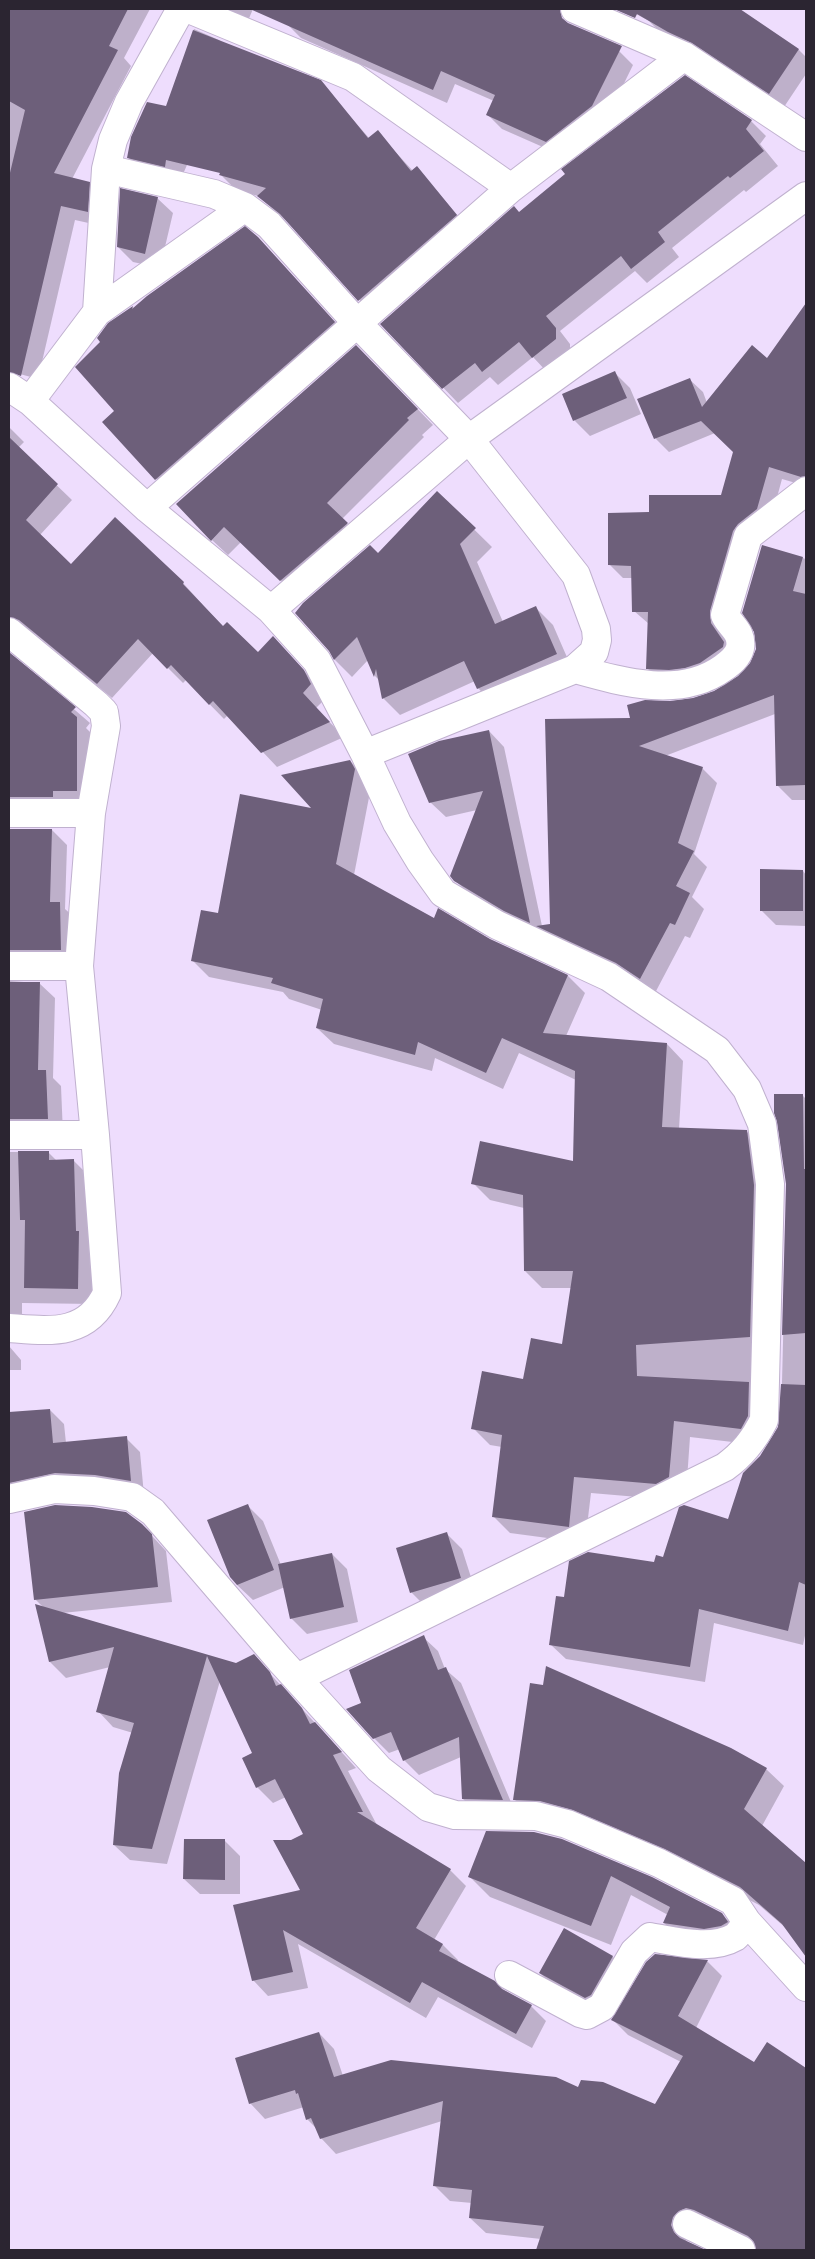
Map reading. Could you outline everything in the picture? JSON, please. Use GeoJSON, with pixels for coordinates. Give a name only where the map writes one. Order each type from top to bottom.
{"type":"FeatureCollection","features":[{"type":"Feature","properties":{"kind":"street"},"geometry":{"type":"LineString","coordinates":[[97,312],[106,169],[113,140],[129,102],[181,9]]}},
{"type":"Feature","properties":{"kind":"street"},"geometry":{"type":"LineString","coordinates":[[189,9],[353,77],[511,188]]}},
{"type":"Feature","properties":{"kind":"street"},"geometry":{"type":"LineString","coordinates":[[576,9],[684,56],[806,137]]}},
{"type":"Feature","properties":{"kind":"street"},"geometry":{"type":"LineString","coordinates":[[147,508],[511,188],[684,56]]}},
{"type":"Feature","properties":{"kind":"street"},"geometry":{"type":"LineString","coordinates":[[106,169],[214,194],[245,207],[269,225],[357,323],[469,439],[576,575],[596,629],[597,640],[594,652],[575,669],[365,754]]}},
{"type":"Feature","properties":{"kind":"street"},"geometry":{"type":"LineString","coordinates":[[272,610],[469,439],[806,196]]}},
{"type":"Feature","properties":{"kind":"street"},"geometry":{"type":"LineString","coordinates":[[245,207],[97,312],[19,394],[147,508],[272,610],[317,661],[365,754],[397,822],[420,862],[443,893],[497,926],[609,977],[717,1050],[747,1089],[762,1124],[770,1184],[764,1420],[753,1440],[739,1456],[725,1467],[297,1678]]}},
{"type":"Feature","properties":{"kind":"street"},"geometry":{"type":"LineString","coordinates":[[575,669],[625,682],[676,686],[705,678],[732,661],[740,648],[739,638],[735,627],[728,622],[725,614],[748,536],[806,491]]}},
{"type":"Feature","properties":{"kind":"street"},"geometry":{"type":"LineString","coordinates":[[9,632],[104,712],[106,726],[92,813],[79,966],[96,1135],[107,1293],[100,1308],[89,1318],[74,1326],[57,1331],[9,1328]]}},
{"type":"Feature","properties":{"kind":"street"},"geometry":{"type":"LineString","coordinates":[[9,812],[92,813]]}},
{"type":"Feature","properties":{"kind":"street"},"geometry":{"type":"LineString","coordinates":[[9,966],[79,966]]}},
{"type":"Feature","properties":{"kind":"street"},"geometry":{"type":"LineString","coordinates":[[9,1135],[96,1135]]}},
{"type":"Feature","properties":{"kind":"street"},"geometry":{"type":"LineString","coordinates":[[9,1499],[54,1489],[94,1491],[132,1498],[152,1512],[379,1769],[428,1807],[455,1816],[536,1816],[567,1824],[659,1863],[733,1901],[747,1922],[806,1988]]}},
{"type":"Feature","properties":{"kind":"street"},"geometry":{"type":"LineString","coordinates":[[509,1975],[587,2015],[602,2008],[634,1952],[650,1936],[698,1944],[714,1942],[736,1936],[747,1922]]}},
{"type":"Feature","properties":{"kind":"street"},"geometry":{"type":"LineString","coordinates":[[687,2224],[741,2250]]}},
{"type":"Feature","properties":{"kind":"building"},"geometry":{"type":"Polygon","coordinates":[[[9,9],[128,9],[109,46],[118,50],[54,173],[90,182],[88,212],[61,206],[21,376],[9,372],[9,177],[25,110],[9,101],[9,9]]]}},
{"type":"Feature","properties":{"kind":"building"},"geometry":{"type":"Polygon","coordinates":[[[250,9],[560,9],[562,18],[568,23],[622,46],[592,106],[546,142],[486,115],[495,95],[441,71],[433,90],[250,9]]]}},
{"type":"Feature","properties":{"kind":"building"},"geometry":{"type":"Polygon","coordinates":[[[614,9],[740,9],[799,49],[769,94],[692,43],[637,14],[635,18],[614,9]]]}},
{"type":"Feature","properties":{"kind":"building"},"geometry":{"type":"Polygon","coordinates":[[[193,30],[321,80],[368,138],[378,130],[411,171],[417,166],[457,215],[358,301],[280,214],[257,196],[266,188],[219,175],[220,173],[166,160],[165,167],[127,158],[131,137],[147,102],[166,106],[193,30]]]}},
{"type":"Feature","properties":{"kind":"building"},"geometry":{"type":"Polygon","coordinates":[[[685,75],[752,120],[746,129],[764,151],[730,178],[728,176],[658,232],[665,242],[631,269],[621,256],[546,316],[556,328],[556,339],[532,358],[519,342],[482,372],[475,363],[442,389],[380,324],[514,206],[519,212],[565,174],[561,169],[685,75]]]}},
{"type":"Feature","properties":{"kind":"building"},"geometry":{"type":"Polygon","coordinates":[[[120,188],[158,197],[145,254],[117,247],[120,188]]]}},
{"type":"Feature","properties":{"kind":"building"},"geometry":{"type":"Polygon","coordinates":[[[245,226],[258,237],[335,322],[155,480],[102,422],[114,411],[75,367],[100,342],[97,338],[108,323],[133,306],[132,309],[147,296],[245,226]]]}},
{"type":"Feature","properties":{"kind":"building"},"geometry":{"type":"Polygon","coordinates":[[[806,303],[806,476],[801,477],[769,467],[757,509],[738,524],[733,531],[710,611],[711,623],[724,642],[723,647],[700,663],[685,668],[669,670],[646,669],[648,612],[632,612],[631,566],[608,565],[608,513],[649,512],[649,495],[721,495],[733,452],[701,421],[654,439],[637,399],[690,378],[702,407],[752,345],[767,358],[806,303]]]}},
{"type":"Feature","properties":{"kind":"building"},"geometry":{"type":"Polygon","coordinates":[[[356,345],[418,409],[407,418],[409,420],[327,503],[348,523],[280,581],[224,527],[211,541],[176,504],[356,345]]]}},
{"type":"Feature","properties":{"kind":"building"},"geometry":{"type":"Polygon","coordinates":[[[615,371],[627,398],[573,421],[562,394],[615,371]]]}},
{"type":"Feature","properties":{"kind":"building"},"geometry":{"type":"Polygon","coordinates":[[[9,437],[58,484],[26,520],[71,564],[115,517],[184,582],[183,584],[223,626],[227,622],[258,652],[273,636],[304,670],[311,684],[303,693],[330,722],[261,753],[213,701],[209,705],[171,665],[167,669],[138,639],[97,684],[19,620],[9,617],[9,437]]]}},
{"type":"Feature","properties":{"kind":"building"},"geometry":{"type":"Polygon","coordinates":[[[437,491],[476,528],[460,544],[495,624],[536,606],[557,654],[477,689],[464,661],[382,699],[376,669],[374,677],[357,637],[334,660],[329,651],[295,613],[303,603],[370,545],[378,553],[437,491]]]}},
{"type":"Feature","properties":{"kind":"building"},"geometry":{"type":"Polygon","coordinates":[[[762,545],[803,557],[793,591],[806,594],[806,785],[776,786],[774,695],[639,746],[703,767],[678,843],[694,851],[676,886],[690,893],[675,925],[670,923],[640,979],[616,963],[536,926],[550,924],[545,719],[630,718],[627,705],[645,700],[670,701],[693,698],[714,691],[738,676],[750,663],[756,649],[754,632],[742,613],[762,545]]]}},
{"type":"Feature","properties":{"kind":"building"},"geometry":{"type":"Polygon","coordinates":[[[9,652],[76,707],[71,712],[77,717],[77,791],[53,791],[53,797],[9,797],[9,652]]]}},
{"type":"Feature","properties":{"kind":"building"},"geometry":{"type":"Polygon","coordinates":[[[489,730],[530,923],[504,911],[454,881],[450,876],[483,791],[429,803],[408,754],[439,741],[489,730]]]}},
{"type":"Feature","properties":{"kind":"building"},"geometry":{"type":"Polygon","coordinates":[[[350,760],[355,769],[336,864],[434,918],[438,908],[490,939],[568,975],[543,1033],[667,1043],[662,1127],[747,1130],[754,1185],[750,1337],[636,1345],[637,1376],[749,1382],[748,1416],[741,1429],[674,1421],[669,1477],[656,1484],[574,1477],[569,1527],[492,1517],[502,1435],[471,1429],[482,1371],[523,1379],[531,1338],[562,1344],[573,1271],[524,1271],[523,1195],[471,1184],[480,1141],[573,1161],[575,1071],[502,1038],[486,1073],[418,1042],[415,1055],[316,1028],[323,999],[271,983],[273,978],[191,961],[201,910],[218,913],[240,794],[311,808],[281,775],[350,760]]]}},
{"type":"Feature","properties":{"kind":"building"},"geometry":{"type":"Polygon","coordinates":[[[9,829],[52,829],[50,902],[60,902],[61,950],[9,950],[9,829]]]}},
{"type":"Feature","properties":{"kind":"building"},"geometry":{"type":"Polygon","coordinates":[[[760,869],[803,870],[803,911],[760,911],[760,869]]]}},
{"type":"Feature","properties":{"kind":"building"},"geometry":{"type":"Polygon","coordinates":[[[9,982],[40,982],[38,1070],[46,1070],[48,1119],[9,1119],[9,982]]]}},
{"type":"Feature","properties":{"kind":"building"},"geometry":{"type":"Polygon","coordinates":[[[774,1094],[803,1094],[804,1169],[806,1169],[806,1333],[782,1335],[786,1184],[774,1113],[774,1094]]]}},
{"type":"Feature","properties":{"kind":"building"},"geometry":{"type":"Polygon","coordinates":[[[18,1151],[49,1151],[49,1160],[74,1159],[76,1231],[79,1231],[78,1289],[24,1288],[25,1220],[20,1220],[18,1151]]]}},
{"type":"Feature","properties":{"kind":"building"},"geometry":{"type":"Polygon","coordinates":[[[781,1384],[806,1385],[806,1585],[799,1582],[788,1631],[699,1609],[690,1667],[549,1645],[556,1596],[564,1597],[569,1561],[588,1552],[654,1562],[656,1555],[663,1557],[679,1507],[684,1505],[728,1519],[743,1473],[760,1456],[778,1427],[781,1384]]]}},
{"type":"Feature","properties":{"kind":"building"},"geometry":{"type":"Polygon","coordinates":[[[50,1409],[53,1443],[127,1436],[131,1481],[95,1475],[55,1473],[9,1483],[9,1412],[50,1409]]]}},
{"type":"Feature","properties":{"kind":"building"},"geometry":{"type":"Polygon","coordinates":[[[248,1504],[274,1570],[237,1585],[230,1577],[207,1520],[248,1504]]]}},
{"type":"Feature","properties":{"kind":"building"},"geometry":{"type":"Polygon","coordinates":[[[55,1505],[92,1507],[126,1512],[142,1524],[152,1534],[158,1587],[34,1600],[24,1512],[55,1505]]]}},
{"type":"Feature","properties":{"kind":"building"},"geometry":{"type":"Polygon","coordinates":[[[447,1532],[461,1578],[410,1593],[396,1548],[447,1532]]]}},
{"type":"Feature","properties":{"kind":"building"},"geometry":{"type":"Polygon","coordinates":[[[332,1553],[344,1607],[290,1619],[278,1564],[332,1553]]]}},
{"type":"Feature","properties":{"kind":"building"},"geometry":{"type":"Polygon","coordinates":[[[35,1604],[236,1663],[254,1654],[270,1672],[276,1686],[281,1684],[302,1708],[310,1724],[315,1722],[342,1752],[333,1755],[363,1812],[357,1812],[451,1869],[416,1928],[443,1944],[439,1951],[495,1981],[502,1989],[532,2005],[516,2034],[422,1982],[410,2003],[283,1930],[293,1972],[252,1981],[233,1905],[300,1890],[273,1840],[291,1840],[303,1834],[275,1779],[256,1788],[242,1758],[252,1753],[207,1656],[152,1849],[113,1845],[119,1773],[134,1723],[96,1712],[114,1647],[49,1662],[35,1604]]]}},
{"type":"Feature","properties":{"kind":"building"},"geometry":{"type":"Polygon","coordinates":[[[424,1635],[438,1670],[446,1667],[503,1800],[462,1799],[459,1737],[403,1761],[391,1732],[373,1739],[346,1709],[361,1703],[349,1670],[424,1635]]]}},
{"type":"Feature","properties":{"kind":"building"},"geometry":{"type":"Polygon","coordinates":[[[546,1666],[731,1748],[767,1768],[744,1809],[806,1863],[806,1957],[782,1924],[740,1887],[665,1849],[573,1810],[540,1801],[513,1800],[530,1683],[543,1685],[546,1666]]]}},
{"type":"Feature","properties":{"kind":"building"},"geometry":{"type":"Polygon","coordinates":[[[486,1831],[534,1832],[562,1839],[652,1877],[722,1913],[728,1922],[721,1926],[704,1929],[663,1923],[670,1907],[611,1876],[591,1926],[468,1877],[486,1831]]]}},
{"type":"Feature","properties":{"kind":"building"},"geometry":{"type":"Polygon","coordinates":[[[184,1839],[225,1839],[225,1880],[183,1879],[184,1839]]]}},
{"type":"Feature","properties":{"kind":"building"},"geometry":{"type":"Polygon","coordinates":[[[564,1928],[613,1956],[591,1995],[585,1998],[539,1973],[564,1928]]]}},
{"type":"Feature","properties":{"kind":"building"},"geometry":{"type":"Polygon","coordinates":[[[655,1954],[708,1960],[678,2016],[754,2062],[767,2042],[806,2068],[806,2250],[756,2250],[754,2242],[748,2236],[686,2208],[679,2211],[673,2217],[671,2225],[674,2232],[680,2238],[706,2250],[536,2250],[544,2226],[469,2218],[472,2190],[433,2186],[443,2101],[320,2139],[311,2118],[306,2120],[298,2093],[296,2094],[295,2090],[249,2104],[235,2058],[319,2032],[334,2077],[391,2060],[556,2077],[578,2087],[581,2080],[603,2082],[655,2104],[683,2056],[611,2020],[646,1962],[655,1954]]]}}]}
